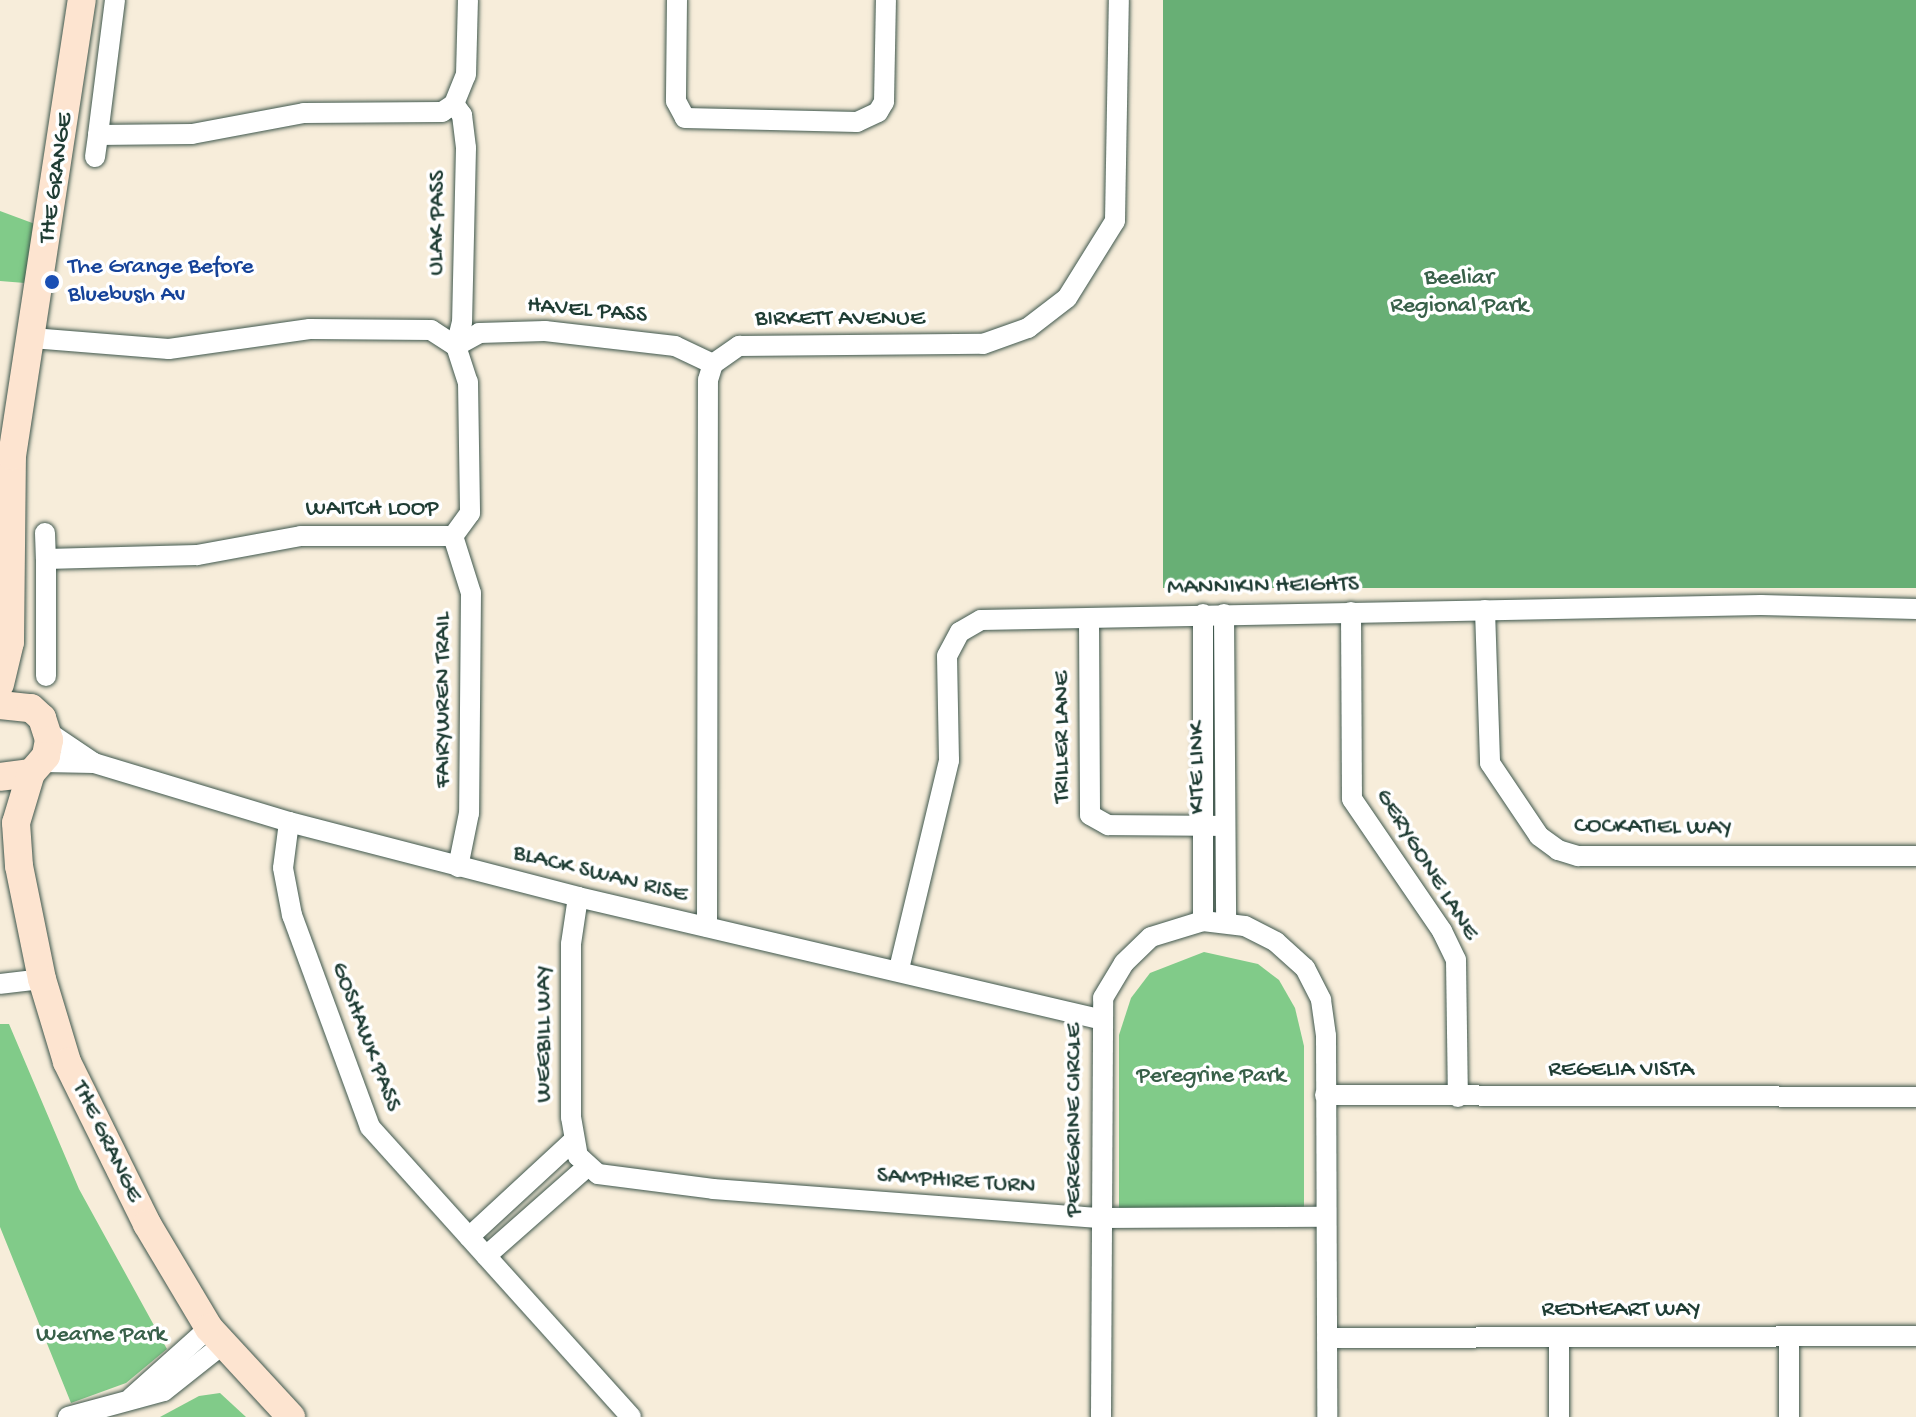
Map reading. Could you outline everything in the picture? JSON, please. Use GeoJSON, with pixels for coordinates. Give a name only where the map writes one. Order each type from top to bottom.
{"type":"FeatureCollection","features":[{"type":"Feature","properties":{"kind":"street","name":"THE GRANGE"},"geometry":{"type":"LineString","coordinates":[[0,684],[10,642],[12,456],[82,0]]}},
{"type":"Feature","properties":{"kind":"street"},"geometry":{"type":"LineString","coordinates":[[95,157],[115,0]]}},
{"type":"Feature","properties":{"kind":"street"},"geometry":{"type":"LineString","coordinates":[[98,135],[202,133],[304,113],[428,115],[454,104],[466,75],[468,0]]}},
{"type":"Feature","properties":{"kind":"street"},"geometry":{"type":"LineString","coordinates":[[677,0],[681,113],[691,120],[857,122],[878,112],[887,89],[886,0]]}},
{"type":"Feature","properties":{"kind":"street","name":"BIRKETT AVENUE"},"geometry":{"type":"LineString","coordinates":[[713,364],[739,346],[983,344],[1028,328],[1067,298],[1115,221],[1119,0]]}},
{"type":"Feature","properties":{"kind":"street","name":"ULAK PASS"},"geometry":{"type":"LineString","coordinates":[[454,104],[462,115],[466,148],[462,322],[456,346]]}},
{"type":"Feature","properties":{"kind":"street"},"geometry":{"type":"LineString","coordinates":[[32,338],[169,349],[310,329],[431,330],[456,346]]}},
{"type":"Feature","properties":{"kind":"street","name":"HAVEL PASS"},"geometry":{"type":"LineString","coordinates":[[456,346],[479,333],[545,331],[675,346],[713,364]]}},
{"type":"Feature","properties":{"kind":"street","name":"WAITCH LOOP"},"geometry":{"type":"LineString","coordinates":[[46,559],[197,555],[301,536],[453,536],[468,520],[471,498],[468,382],[456,346]]}},
{"type":"Feature","properties":{"kind":"street"},"geometry":{"type":"LineString","coordinates":[[707,927],[708,380],[713,364]]}},
{"type":"Feature","properties":{"kind":"street"},"geometry":{"type":"LineString","coordinates":[[45,533],[46,676]]}},
{"type":"Feature","properties":{"kind":"street","name":"FAIRYWREN TRAIL"},"geometry":{"type":"LineString","coordinates":[[453,536],[471,593],[469,813],[458,867]]}},
{"type":"Feature","properties":{"kind":"street","name":"MANNIKIN HEIGHTS"},"geometry":{"type":"LineString","coordinates":[[899,969],[949,760],[947,679],[951,644],[967,626],[981,620],[1761,605],[1916,609]]}},
{"type":"Feature","properties":{"kind":"street","name":"COCKATIEL WAY"},"geometry":{"type":"LineString","coordinates":[[1485,610],[1490,763],[1517,808],[1558,850],[1578,856],[1916,856]]}},
{"type":"Feature","properties":{"kind":"street","name":"GERYGONE LANE"},"geometry":{"type":"LineString","coordinates":[[1351,612],[1352,799],[1442,931],[1456,960],[1458,1097]]}},
{"type":"Feature","properties":{"kind":"street","name":"KITE LINK"},"geometry":{"type":"LineString","coordinates":[[1203,921],[1214,826],[1214,614]]}},
{"type":"Feature","properties":{"kind":"street","name":"TRILLER LANE"},"geometry":{"type":"LineString","coordinates":[[1089,618],[1090,815],[1108,825],[1214,826]]}},
{"type":"Feature","properties":{"kind":"street","name":"THE GRANGE"},"geometry":{"type":"LineString","coordinates":[[10,642],[31,708],[48,732],[16,823]]}},
{"type":"Feature","properties":{"kind":"street"},"geometry":{"type":"LineString","coordinates":[[0,705],[31,708]]}},
{"type":"Feature","properties":{"kind":"street","name":"BLACK SWAN RISE"},"geometry":{"type":"LineString","coordinates":[[48,732],[94,763],[289,822],[578,897],[899,969],[1099,1019]]}},
{"type":"Feature","properties":{"kind":"street","name":"BLACK SWAN RISE"},"geometry":{"type":"LineString","coordinates":[[37,768],[94,763]]}},
{"type":"Feature","properties":{"kind":"street"},"geometry":{"type":"LineString","coordinates":[[0,777],[37,768]]}},
{"type":"Feature","properties":{"kind":"street","name":"THE GRANGE"},"geometry":{"type":"LineString","coordinates":[[0,786],[16,823],[25,905],[42,979],[67,1062],[110,1154],[215,1336],[291,1417]]}},
{"type":"Feature","properties":{"kind":"street","name":"GOSHAWK PASS"},"geometry":{"type":"LineString","coordinates":[[289,822],[283,868],[292,915],[362,1112],[378,1140],[631,1417]]}},
{"type":"Feature","properties":{"kind":"street","name":"KITE LINK"},"geometry":{"type":"LineString","coordinates":[[1214,826],[1226,922]]}},
{"type":"Feature","properties":{"kind":"street","name":"WEEBILL WAY"},"geometry":{"type":"LineString","coordinates":[[573,1141],[571,944],[578,897]]}},
{"type":"Feature","properties":{"kind":"street","name":"PEREGRINE CIRCLE"},"geometry":{"type":"LineString","coordinates":[[1101,1417],[1099,1019],[1112,979],[1136,950],[1167,929],[1203,921],[1226,922],[1276,942],[1314,983],[1324,1018],[1327,1417]]}},
{"type":"Feature","properties":{"kind":"street"},"geometry":{"type":"LineString","coordinates":[[0,984],[42,979]]}},
{"type":"Feature","properties":{"kind":"street","name":"REGELIA VISTA"},"geometry":{"type":"LineString","coordinates":[[1325,1095],[1916,1097]]}},
{"type":"Feature","properties":{"kind":"street"},"geometry":{"type":"LineString","coordinates":[[469,1237],[573,1141],[588,1166],[486,1256]]}},
{"type":"Feature","properties":{"kind":"street","name":"SAMPHIRE TURN"},"geometry":{"type":"LineString","coordinates":[[588,1166],[616,1180],[1102,1218],[1326,1217]]}},
{"type":"Feature","properties":{"kind":"street"},"geometry":{"type":"LineString","coordinates":[[68,1417],[99,1413],[128,1400],[215,1336]]}},
{"type":"Feature","properties":{"kind":"street"},"geometry":{"type":"LineString","coordinates":[[1789,1336],[1789,1417]]}},
{"type":"Feature","properties":{"kind":"street","name":"REDHEART WAY"},"geometry":{"type":"LineString","coordinates":[[1327,1338],[1916,1336]]}},
{"type":"Feature","properties":{"kind":"street"},"geometry":{"type":"LineString","coordinates":[[1559,1337],[1559,1417]]}},
{"type":"Feature","properties":{"kind":"green space","name":"Beeliar Regional Park"},"geometry":{"type":"Polygon","coordinates":[[[1163,0],[1916,0],[1916,588],[1163,588],[1163,0]]]}},
{"type":"Feature","properties":{"kind":"green space"},"geometry":{"type":"Polygon","coordinates":[[[0,211],[35,224],[25,283],[0,281],[0,211]]]}},
{"type":"Feature","properties":{"kind":"green space","name":"Peregrine Park"},"geometry":{"type":"Polygon","coordinates":[[[1204,952],[1258,964],[1279,980],[1295,1008],[1304,1046],[1304,1208],[1119,1208],[1119,1035],[1131,998],[1150,973],[1204,952]]]}},
{"type":"Feature","properties":{"kind":"green space","name":"Wearne Park"},"geometry":{"type":"Polygon","coordinates":[[[0,1024],[9,1024],[79,1189],[167,1349],[126,1383],[71,1403],[0,1227],[0,1024]]]}},
{"type":"Feature","properties":{"kind":"green space","name":"Wearne Park"},"geometry":{"type":"Polygon","coordinates":[[[220,1393],[246,1417],[160,1417],[199,1396],[220,1393]]]}},
{"type":"Feature","properties":{"kind":"place","name":"The Grange Before Bluebush Av"},"geometry":{"type":"Point","coordinates":[52,282]}}]}
